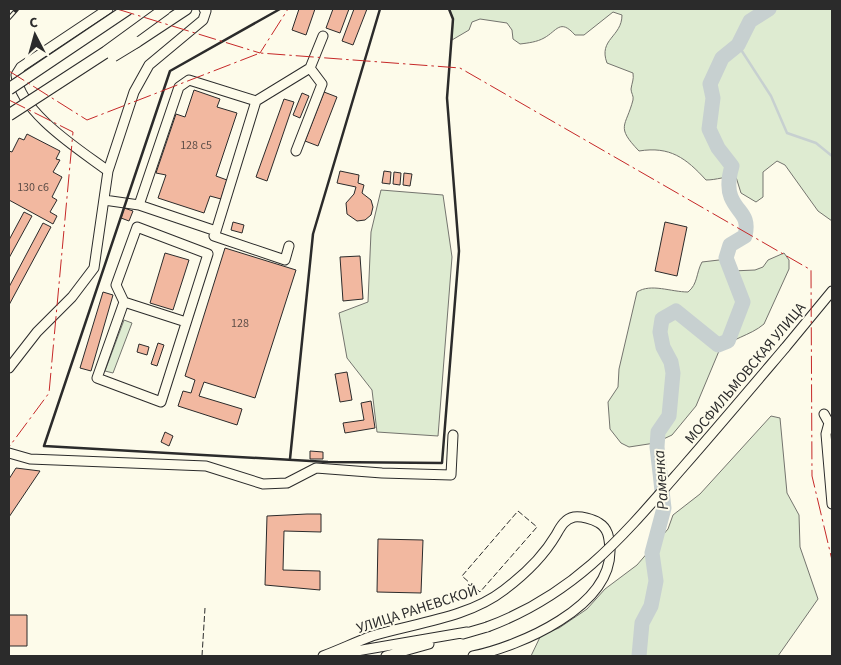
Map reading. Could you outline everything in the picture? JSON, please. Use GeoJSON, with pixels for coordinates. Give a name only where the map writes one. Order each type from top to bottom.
{"type":"FeatureCollection","features":[{"type":"Feature","properties":{"kind":"main road"},"geometry":{"type":"LineString","coordinates":[[9,89],[128,9]]}},
{"type":"Feature","properties":{"kind":"main road"},"geometry":{"type":"LineString","coordinates":[[9,115],[106,52],[165,9]]}},
{"type":"Feature","properties":{"kind":"main road"},"geometry":{"type":"LineString","coordinates":[[9,119],[186,9]]}},
{"type":"Feature","properties":{"kind":"street"},"geometry":{"type":"LineString","coordinates":[[108,9],[21,67],[16,75],[18,84],[40,118],[108,171]]}},
{"type":"Feature","properties":{"kind":"street"},"geometry":{"type":"LineString","coordinates":[[9,368],[37,332],[72,297],[94,268],[108,171],[134,92],[149,65],[203,20],[206,11],[204,9]]}},
{"type":"Feature","properties":{"kind":"street"},"geometry":{"type":"LineString","coordinates":[[208,254],[137,227],[116,285],[124,302],[97,378],[161,402],[215,234],[256,102],[310,68],[323,36]]}},
{"type":"Feature","properties":{"kind":"street"},"geometry":{"type":"LineString","coordinates":[[296,151],[322,84],[310,68]]}},
{"type":"Feature","properties":{"kind":"street"},"geometry":{"type":"LineString","coordinates":[[138,205],[179,87],[189,80],[256,102]]}},
{"type":"Feature","properties":{"kind":"street"},"geometry":{"type":"LineString","coordinates":[[104,200],[138,205],[284,260],[289,246]]}},
{"type":"Feature","properties":{"kind":"street","name":"МОСФИЛЬМОВСКАЯ УЛИЦА"},"geometry":{"type":"LineString","coordinates":[[386,656],[488,627],[529,609],[569,585],[607,552],[785,348],[832,291]]}},
{"type":"Feature","properties":{"kind":"street"},"geometry":{"type":"LineString","coordinates":[[124,302],[186,322]]}},
{"type":"Feature","properties":{"kind":"street"},"geometry":{"type":"LineString","coordinates":[[824,414],[829,423],[826,434],[832,504]]}},
{"type":"Feature","properties":{"kind":"street"},"geometry":{"type":"LineString","coordinates":[[9,452],[30,459],[206,466],[263,484],[287,483],[316,468],[382,473],[451,475],[453,435]]}},
{"type":"Feature","properties":{"kind":"street","name":"УЛИЦА РАНЕВСКОЙ"},"geometry":{"type":"LineString","coordinates":[[323,656],[371,637],[480,605],[502,592],[542,555],[561,524],[573,517],[587,518],[600,523],[609,534],[610,561],[604,580],[595,593],[567,615],[514,645],[473,656]]}},
{"type":"Feature","properties":{"kind":"street","name":"МОСФИЛЬМОВСКАЯ УЛИЦА"},"geometry":{"type":"LineString","coordinates":[[323,656],[467,632]]}},
{"type":"Feature","properties":{"kind":"green space"},"geometry":{"type":"Polygon","coordinates":[[[449,9],[832,9],[832,221],[818,211],[785,165],[777,161],[763,172],[763,197],[756,202],[741,193],[736,177],[706,180],[691,165],[677,155],[660,150],[639,151],[627,136],[624,126],[633,100],[631,89],[633,73],[607,63],[605,55],[608,43],[621,22],[622,15],[613,12],[584,35],[575,35],[566,27],[562,27],[541,39],[520,44],[513,39],[512,30],[507,23],[480,19],[472,22],[469,30],[452,40],[453,19],[449,9]]]}},
{"type":"Feature","properties":{"kind":"green space"},"geometry":{"type":"Polygon","coordinates":[[[381,190],[443,195],[452,257],[438,436],[377,432],[372,390],[347,358],[339,313],[368,302],[371,232],[381,190]]]}},
{"type":"Feature","properties":{"kind":"green space"},"geometry":{"type":"Polygon","coordinates":[[[784,253],[789,260],[789,269],[764,324],[729,343],[719,351],[696,406],[672,435],[655,443],[629,447],[621,443],[610,429],[608,402],[618,387],[619,369],[637,292],[643,289],[655,288],[688,292],[695,282],[702,262],[719,260],[732,271],[755,270],[763,267],[768,260],[784,253]]]}},
{"type":"Feature","properties":{"kind":"green space"},"geometry":{"type":"Polygon","coordinates":[[[124,320],[132,323],[113,373],[105,371],[124,320]]]}},
{"type":"Feature","properties":{"kind":"green space"},"geometry":{"type":"Polygon","coordinates":[[[771,416],[780,418],[787,493],[799,515],[800,547],[818,599],[778,656],[531,656],[541,635],[559,628],[587,609],[605,589],[637,565],[668,529],[673,515],[700,494],[771,416]]]}},
{"type":"Feature","properties":{"kind":"building"},"geometry":{"type":"Polygon","coordinates":[[[299,9],[315,9],[306,35],[292,30],[299,9]]]}},
{"type":"Feature","properties":{"kind":"building"},"geometry":{"type":"Polygon","coordinates":[[[333,9],[349,9],[340,33],[326,28],[333,9]]]}},
{"type":"Feature","properties":{"kind":"building"},"geometry":{"type":"Polygon","coordinates":[[[354,9],[367,9],[353,45],[342,41],[354,9]]]}},
{"type":"Feature","properties":{"kind":"building"},"geometry":{"type":"Polygon","coordinates":[[[194,90],[220,99],[217,107],[237,113],[216,176],[227,180],[221,199],[210,196],[204,213],[158,198],[166,175],[156,173],[176,114],[185,117],[194,90]]]}},
{"type":"Feature","properties":{"kind":"building"},"geometry":{"type":"Polygon","coordinates":[[[324,92],[337,97],[318,146],[305,141],[324,92]]]}},
{"type":"Feature","properties":{"kind":"building"},"geometry":{"type":"Polygon","coordinates":[[[302,93],[309,96],[300,118],[293,115],[302,93]]]}},
{"type":"Feature","properties":{"kind":"building"},"geometry":{"type":"Polygon","coordinates":[[[284,99],[294,102],[267,181],[256,177],[284,99]]]}},
{"type":"Feature","properties":{"kind":"building"},"geometry":{"type":"Polygon","coordinates":[[[27,134],[60,151],[56,159],[60,160],[53,172],[62,177],[52,197],[57,200],[50,212],[57,216],[53,224],[9,200],[9,151],[12,152],[19,138],[24,140],[27,134]]]}},
{"type":"Feature","properties":{"kind":"building"},"geometry":{"type":"Polygon","coordinates":[[[340,171],[359,175],[358,183],[364,185],[362,193],[371,200],[373,207],[371,215],[365,220],[357,221],[347,214],[346,203],[354,194],[356,187],[337,183],[340,171]]]}},
{"type":"Feature","properties":{"kind":"building"},"geometry":{"type":"Polygon","coordinates":[[[384,171],[391,172],[390,184],[382,183],[384,171]]]}},
{"type":"Feature","properties":{"kind":"building"},"geometry":{"type":"Polygon","coordinates":[[[394,172],[401,173],[400,185],[393,184],[394,172]]]}},
{"type":"Feature","properties":{"kind":"building"},"geometry":{"type":"Polygon","coordinates":[[[404,173],[412,174],[410,186],[403,185],[404,173]]]}},
{"type":"Feature","properties":{"kind":"building"},"geometry":{"type":"Polygon","coordinates":[[[124,208],[133,211],[129,221],[121,218],[124,208]]]}},
{"type":"Feature","properties":{"kind":"building"},"geometry":{"type":"Polygon","coordinates":[[[24,212],[32,216],[9,258],[9,240],[24,212]]]}},
{"type":"Feature","properties":{"kind":"building"},"geometry":{"type":"Polygon","coordinates":[[[233,222],[244,225],[242,233],[231,230],[233,222]]]}},
{"type":"Feature","properties":{"kind":"building"},"geometry":{"type":"Polygon","coordinates":[[[665,222],[687,227],[677,276],[655,271],[665,222]]]}},
{"type":"Feature","properties":{"kind":"building"},"geometry":{"type":"Polygon","coordinates":[[[43,223],[51,227],[9,305],[9,287],[43,223]]]}},
{"type":"Feature","properties":{"kind":"building"},"geometry":{"type":"Polygon","coordinates":[[[225,248],[296,270],[255,398],[204,382],[199,396],[242,409],[237,425],[178,406],[183,391],[191,393],[195,380],[185,376],[225,248]]]}},
{"type":"Feature","properties":{"kind":"building"},"geometry":{"type":"Polygon","coordinates":[[[165,253],[189,260],[173,310],[150,303],[165,253]]]}},
{"type":"Feature","properties":{"kind":"building"},"geometry":{"type":"Polygon","coordinates":[[[360,256],[363,299],[343,301],[340,257],[360,256]]]}},
{"type":"Feature","properties":{"kind":"building"},"geometry":{"type":"Polygon","coordinates":[[[103,292],[113,295],[91,371],[80,368],[103,292]]]}},
{"type":"Feature","properties":{"kind":"building"},"geometry":{"type":"Polygon","coordinates":[[[158,343],[164,345],[157,366],[151,364],[158,343]]]}},
{"type":"Feature","properties":{"kind":"building"},"geometry":{"type":"Polygon","coordinates":[[[139,344],[149,347],[147,355],[137,352],[139,344]]]}},
{"type":"Feature","properties":{"kind":"building"},"geometry":{"type":"Polygon","coordinates":[[[347,372],[352,400],[340,402],[335,374],[347,372]]]}},
{"type":"Feature","properties":{"kind":"building"},"geometry":{"type":"Polygon","coordinates":[[[371,401],[375,428],[345,433],[343,423],[364,420],[361,403],[371,401]]]}},
{"type":"Feature","properties":{"kind":"building"},"geometry":{"type":"Polygon","coordinates":[[[165,432],[173,436],[169,446],[161,442],[165,432]]]}},
{"type":"Feature","properties":{"kind":"building"},"geometry":{"type":"Polygon","coordinates":[[[310,451],[323,452],[323,459],[310,459],[310,451]]]}},
{"type":"Feature","properties":{"kind":"building"},"geometry":{"type":"Polygon","coordinates":[[[16,468],[40,471],[9,517],[9,479],[16,468]]]}},
{"type":"Feature","properties":{"kind":"building"},"geometry":{"type":"Polygon","coordinates":[[[321,514],[321,532],[284,531],[283,570],[320,571],[320,590],[265,585],[267,516],[321,514]]]}},
{"type":"Feature","properties":{"kind":"building"},"geometry":{"type":"Polygon","coordinates":[[[378,539],[423,540],[421,593],[377,592],[378,539]]]}},
{"type":"Feature","properties":{"kind":"building"},"geometry":{"type":"Polygon","coordinates":[[[9,615],[27,615],[27,646],[9,646],[9,615]]]}},
{"type":"Feature","properties":{"kind":"waterway","name":"Раменка"},"geometry":{"type":"LineString","coordinates":[[639,656],[642,623],[651,606],[656,581],[652,553],[664,508],[657,447],[658,432],[669,416],[673,373],[671,362],[663,347],[660,332],[662,319],[676,311],[718,345],[728,341],[743,302],[726,258],[730,245],[745,236],[746,223],[745,218],[734,203],[729,189],[732,166],[718,148],[709,129],[713,98],[710,84],[722,58],[738,45],[750,21],[769,9]]}},
{"type":"Feature","properties":{"kind":"waterway"},"geometry":{"type":"LineString","coordinates":[[738,45],[771,96],[787,133],[816,143],[832,156]]}},
{"type":"Feature","properties":{"kind":"railway"},"geometry":{"type":"LineString","coordinates":[[9,18],[17,9]]}},
{"type":"Feature","properties":{"kind":"fence"},"geometry":{"type":"LineString","coordinates":[[518,511],[537,527],[480,592],[462,576],[518,511]]}},
{"type":"Feature","properties":{"kind":"fence"},"geometry":{"type":"LineString","coordinates":[[202,656],[205,608]]}},
{"type":"Feature","properties":{"kind":"wall"},"geometry":{"type":"LineString","coordinates":[[280,9],[170,71],[44,446],[328,462],[442,463],[459,251],[447,98],[453,19],[449,9]]}},
{"type":"Feature","properties":{"kind":"wall"},"geometry":{"type":"LineString","coordinates":[[290,459],[313,234],[380,9]]}},
{"type":"Feature","properties":{"kind":"power"},"geometry":{"type":"LineString","coordinates":[[117,9],[260,53],[288,9]]}},
{"type":"Feature","properties":{"kind":"power"},"geometry":{"type":"LineString","coordinates":[[9,71],[87,120],[260,53],[460,68],[811,270],[812,476],[832,560]]}},
{"type":"Feature","properties":{"kind":"power"},"geometry":{"type":"LineString","coordinates":[[9,100],[73,132],[49,393],[9,447]]}}]}
